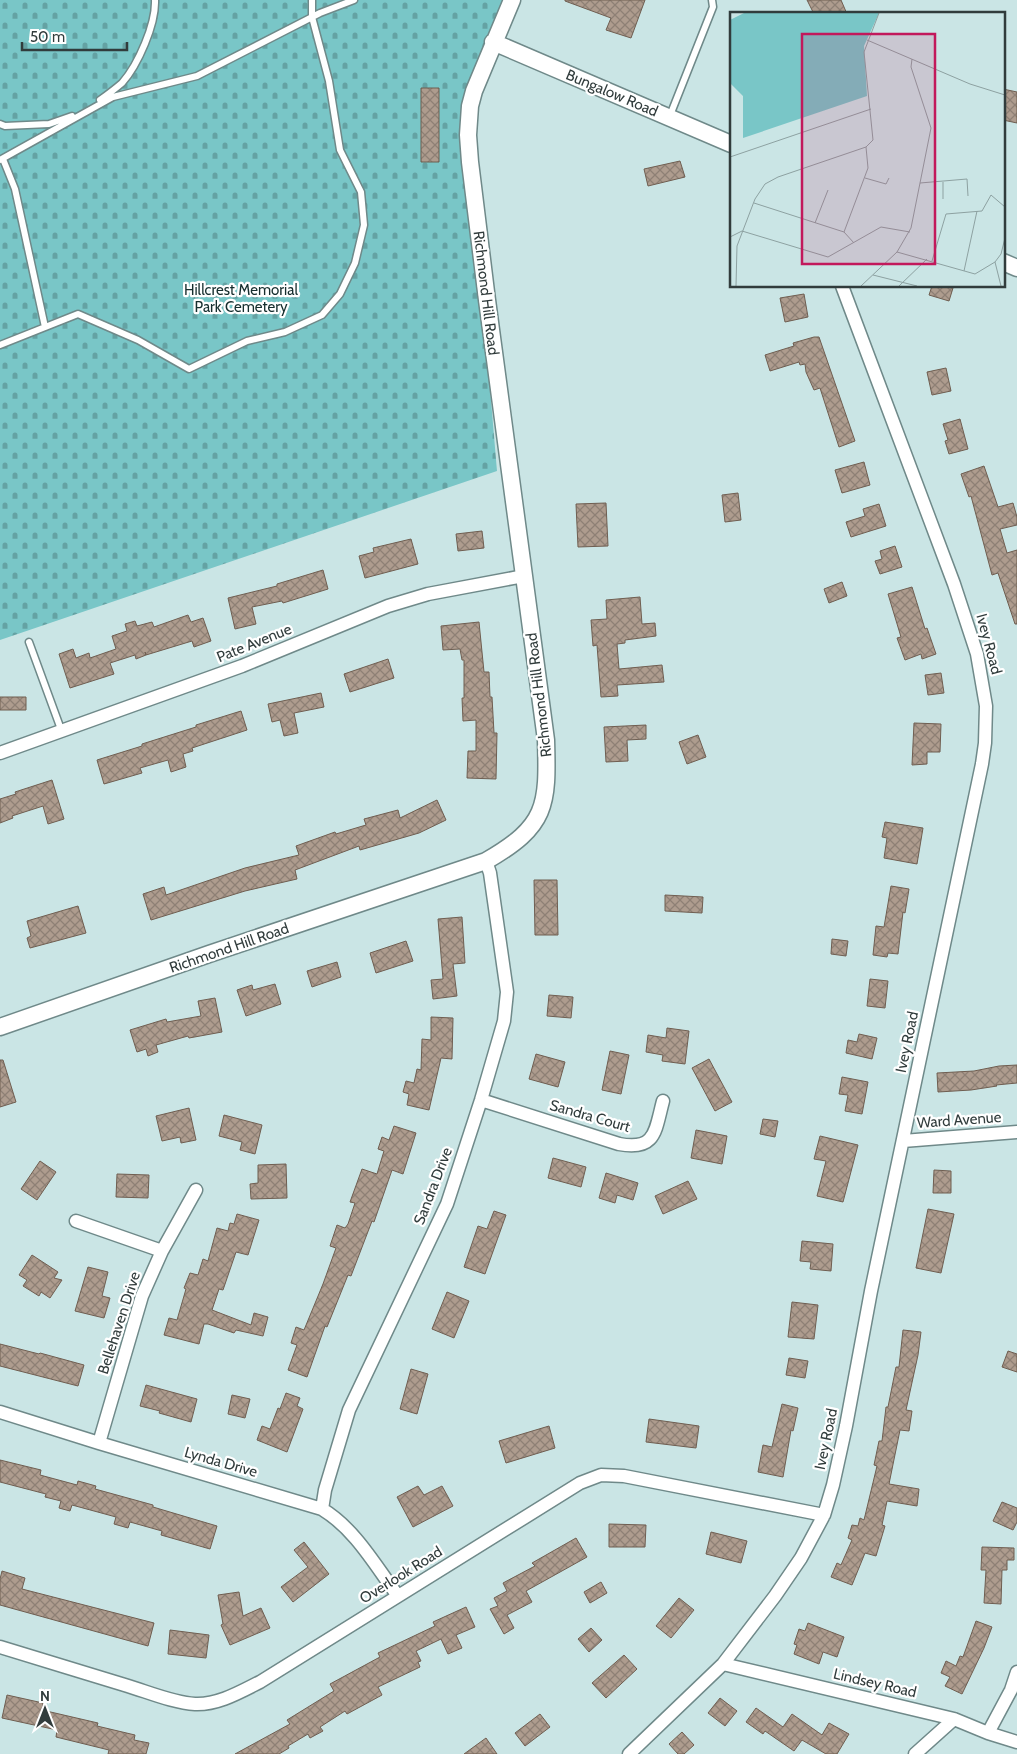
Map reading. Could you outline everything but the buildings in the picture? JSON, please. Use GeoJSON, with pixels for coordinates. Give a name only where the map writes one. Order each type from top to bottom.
{"type":"FeatureCollection","features":[{"type":"Feature","properties":{"kind":"street","name":"Richmond Hill Road"},"geometry":{"type":"LineString","coordinates":[[0,1027],[209,954],[486,862],[506,850],[530,830],[540,812],[545,800],[546,740],[486,300],[468,135],[472,99],[493,42],[512,0]]}},
{"type":"Feature","properties":{"kind":"street","name":"Bungalow Road"},"geometry":{"type":"LineString","coordinates":[[493,42],[730,144]]}},
{"type":"Feature","properties":{"kind":"street"},"geometry":{"type":"LineString","coordinates":[[1004,262],[1017,268]]}},
{"type":"Feature","properties":{"kind":"street","name":"Ivey Road"},"geometry":{"type":"LineString","coordinates":[[629,1754],[723,1664],[775,1596],[801,1558],[824,1515],[833,1486],[844,1434],[871,1290],[976,800],[985,743],[986,706],[977,654],[967,621],[843,288]]}},
{"type":"Feature","properties":{"kind":"street","name":"Pate Avenue"},"geometry":{"type":"LineString","coordinates":[[0,753],[242,666],[388,606],[428,594],[524,576]]}},
{"type":"Feature","properties":{"kind":"street","name":"Sandra Drive"},"geometry":{"type":"LineString","coordinates":[[322,1509],[325,1490],[349,1410],[447,1204],[481,1100],[504,1021],[507,1004],[506,972],[490,873],[486,862]]}},
{"type":"Feature","properties":{"kind":"street","name":"Sandra Court"},"geometry":{"type":"LineString","coordinates":[[481,1100],[619,1144],[636,1146],[650,1140],[655,1130],[663,1101]]}},
{"type":"Feature","properties":{"kind":"street","name":"Ward Avenue"},"geometry":{"type":"LineString","coordinates":[[903,1141],[1017,1132]]}},
{"type":"Feature","properties":{"kind":"street","name":"Bellehaven Drive"},"geometry":{"type":"LineString","coordinates":[[99,1444],[142,1296],[162,1251],[196,1190]]}},
{"type":"Feature","properties":{"kind":"street"},"geometry":{"type":"LineString","coordinates":[[76,1221],[162,1251]]}},
{"type":"Feature","properties":{"kind":"street","name":"Lynda Drive"},"geometry":{"type":"LineString","coordinates":[[0,1412],[99,1444],[322,1509],[339,1521],[351,1533],[398,1596]]}},
{"type":"Feature","properties":{"kind":"street","name":"Overlook Road"},"geometry":{"type":"LineString","coordinates":[[0,1647],[159,1696],[194,1704],[206,1703],[220,1700],[260,1682],[580,1483],[601,1475],[624,1476],[824,1515]]}},
{"type":"Feature","properties":{"kind":"street","name":"Lindsey Road"},"geometry":{"type":"LineString","coordinates":[[723,1664],[954,1719],[1017,1742]]}},
{"type":"Feature","properties":{"kind":"street"},"geometry":{"type":"LineString","coordinates":[[988,1733],[1011,1690],[1017,1672]]}},
{"type":"Feature","properties":{"kind":"street"},"geometry":{"type":"LineString","coordinates":[[915,1754],[954,1719]]}},
{"type":"Feature","properties":{"kind":"lane"},"geometry":{"type":"LineString","coordinates":[[0,124],[5,126],[49,124],[90,109],[122,82],[144,47],[155,7],[154,0]]}},
{"type":"Feature","properties":{"kind":"lane"},"geometry":{"type":"LineString","coordinates":[[0,345],[78,314],[138,340],[189,369],[248,341],[285,332],[322,315],[340,294],[355,263],[364,225],[361,192],[340,150],[329,81],[312,17],[312,0]]}},
{"type":"Feature","properties":{"kind":"lane"},"geometry":{"type":"LineString","coordinates":[[45,327],[15,189],[1,160],[113,97],[197,76],[312,17],[354,0]]}},
{"type":"Feature","properties":{"kind":"lane"},"geometry":{"type":"LineString","coordinates":[[669,118],[713,7],[712,0]]}},
{"type":"Feature","properties":{"kind":"lane"},"geometry":{"type":"LineString","coordinates":[[30,642],[62,732]]}},
{"type":"Feature","properties":{"kind":"green space","name":"Hillcrest Memorial Park Cemetery"},"geometry":{"type":"Polygon","coordinates":[[[0,0],[512,0],[474,91],[474,200],[497,471],[0,640],[0,0]]]}}]}
